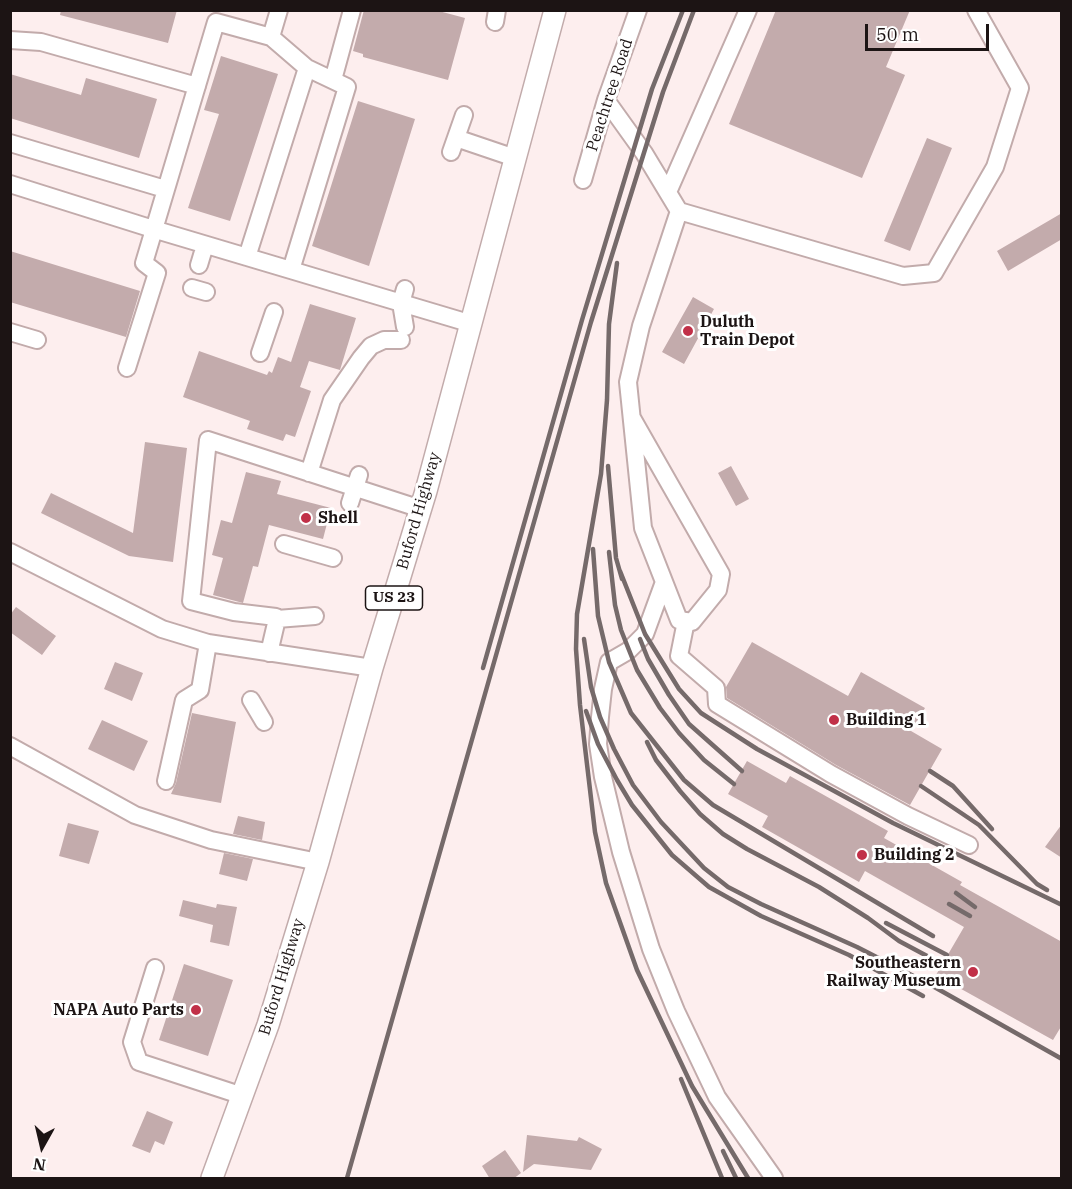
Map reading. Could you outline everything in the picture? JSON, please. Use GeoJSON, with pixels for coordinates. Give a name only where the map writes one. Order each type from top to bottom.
{"type":"FeatureCollection","features":[{"type":"Feature","properties":{"kind":"main road","name":"Buford Highway"},"geometry":{"type":"LineString","coordinates":[[213,1179],[268,1025],[318,862],[372,668],[421,509],[555,10]]}},
{"type":"Feature","properties":{"kind":"street"},"geometry":{"type":"LineString","coordinates":[[271,38],[279,10]]}},
{"type":"Feature","properties":{"kind":"street"},"geometry":{"type":"LineString","coordinates":[[333,80],[352,10]]}},
{"type":"Feature","properties":{"kind":"street","name":"Peachtree Road"},"geometry":{"type":"LineString","coordinates":[[583,180],[606,100],[638,10]]}},
{"type":"Feature","properties":{"kind":"street"},"geometry":{"type":"LineString","coordinates":[[668,192],[748,10]]}},
{"type":"Feature","properties":{"kind":"street"},"geometry":{"type":"LineString","coordinates":[[606,100],[644,153],[679,212],[903,276],[934,273],[995,167],[1020,88],[976,10]]}},
{"type":"Feature","properties":{"kind":"street"},"geometry":{"type":"LineString","coordinates":[[128,368],[157,273],[139,261],[153,230],[197,86],[212,16],[271,38],[307,68],[347,87],[291,270]]}},
{"type":"Feature","properties":{"kind":"street"},"geometry":{"type":"LineString","coordinates":[[10,40],[41,42],[197,86]]}},
{"type":"Feature","properties":{"kind":"street"},"geometry":{"type":"LineString","coordinates":[[247,257],[307,68]]}},
{"type":"Feature","properties":{"kind":"street"},"geometry":{"type":"LineString","coordinates":[[464,115],[454,145],[515,158]]}},
{"type":"Feature","properties":{"kind":"street"},"geometry":{"type":"LineString","coordinates":[[10,142],[165,189]]}},
{"type":"Feature","properties":{"kind":"street"},"geometry":{"type":"LineString","coordinates":[[10,184],[153,230],[291,270],[403,296],[472,324]]}},
{"type":"Feature","properties":{"kind":"street"},"geometry":{"type":"LineString","coordinates":[[632,418],[721,574],[718,590],[692,622],[679,620],[643,528],[628,382],[641,326],[679,212]]}},
{"type":"Feature","properties":{"kind":"street"},"geometry":{"type":"LineString","coordinates":[[199,265],[205,245]]}},
{"type":"Feature","properties":{"kind":"street"},"geometry":{"type":"LineString","coordinates":[[309,473],[332,400],[371,346],[403,334],[403,296]]}},
{"type":"Feature","properties":{"kind":"street"},"geometry":{"type":"LineString","coordinates":[[260,353],[274,312]]}},
{"type":"Feature","properties":{"kind":"street"},"geometry":{"type":"LineString","coordinates":[[10,332],[38,340]]}},
{"type":"Feature","properties":{"kind":"street"},"geometry":{"type":"LineString","coordinates":[[315,616],[277,618],[234,612],[191,600],[208,440],[421,509]]}},
{"type":"Feature","properties":{"kind":"street"},"geometry":{"type":"LineString","coordinates":[[284,544],[333,558]]}},
{"type":"Feature","properties":{"kind":"street"},"geometry":{"type":"LineString","coordinates":[[10,552],[162,628],[208,643],[372,668]]}},
{"type":"Feature","properties":{"kind":"street"},"geometry":{"type":"LineString","coordinates":[[664,582],[645,634],[628,651],[609,662],[603,689],[598,744],[603,777],[621,852],[651,950],[676,1011],[717,1097],[774,1179]]}},
{"type":"Feature","properties":{"kind":"street"},"geometry":{"type":"LineString","coordinates":[[268,602],[277,618],[269,653]]}},
{"type":"Feature","properties":{"kind":"street"},"geometry":{"type":"LineString","coordinates":[[686,621],[680,656],[716,688],[717,704],[831,774],[908,816],[969,845]]}},
{"type":"Feature","properties":{"kind":"street"},"geometry":{"type":"LineString","coordinates":[[166,781],[184,700],[200,690],[208,643]]}},
{"type":"Feature","properties":{"kind":"street"},"geometry":{"type":"LineString","coordinates":[[251,700],[264,722]]}},
{"type":"Feature","properties":{"kind":"street"},"geometry":{"type":"LineString","coordinates":[[10,746],[135,815],[211,840],[318,862]]}},
{"type":"Feature","properties":{"kind":"street"},"geometry":{"type":"LineString","coordinates":[[155,968],[132,1042],[139,1062],[243,1096]]}},
{"type":"Feature","properties":{"kind":"building"},"geometry":{"type":"Polygon","coordinates":[[[61,10],[177,10],[168,43],[60,15],[61,10]]]}},
{"type":"Feature","properties":{"kind":"building"},"geometry":{"type":"Polygon","coordinates":[[[364,10],[435,10],[465,18],[448,80],[363,57],[363,54],[353,51],[364,10]]]}},
{"type":"Feature","properties":{"kind":"building"},"geometry":{"type":"Polygon","coordinates":[[[776,10],[910,10],[886,67],[905,75],[862,178],[729,124],[776,10]]]}},
{"type":"Feature","properties":{"kind":"building"},"geometry":{"type":"Polygon","coordinates":[[[221,56],[278,74],[230,221],[188,208],[219,114],[204,110],[221,56]]]}},
{"type":"Feature","properties":{"kind":"building"},"geometry":{"type":"Polygon","coordinates":[[[10,74],[81,95],[86,78],[157,99],[139,158],[10,118],[10,74]]]}},
{"type":"Feature","properties":{"kind":"building"},"geometry":{"type":"Polygon","coordinates":[[[358,101],[415,119],[369,266],[312,246],[358,101]]]}},
{"type":"Feature","properties":{"kind":"building"},"geometry":{"type":"Polygon","coordinates":[[[927,138],[952,148],[910,251],[884,241],[927,138]]]}},
{"type":"Feature","properties":{"kind":"building"},"geometry":{"type":"Polygon","coordinates":[[[1062,213],[1062,239],[1008,271],[997,251],[1062,213]]]}},
{"type":"Feature","properties":{"kind":"building"},"geometry":{"type":"Polygon","coordinates":[[[10,251],[140,291],[126,337],[10,302],[10,251]]]}},
{"type":"Feature","properties":{"kind":"building","name":"Duluth Train Depot"},"geometry":{"type":"Polygon","coordinates":[[[693,297],[714,309],[684,364],[662,352],[693,297]]]}},
{"type":"Feature","properties":{"kind":"building"},"geometry":{"type":"Polygon","coordinates":[[[310,304],[356,318],[340,370],[309,361],[300,387],[311,391],[295,437],[286,434],[283,441],[247,429],[250,421],[183,397],[199,351],[267,375],[269,371],[272,373],[278,357],[291,362],[310,304]]]}},
{"type":"Feature","properties":{"kind":"building"},"geometry":{"type":"Polygon","coordinates":[[[145,442],[187,448],[173,562],[129,556],[41,513],[51,493],[133,533],[145,442]]]}},
{"type":"Feature","properties":{"kind":"building"},"geometry":{"type":"Polygon","coordinates":[[[731,466],[749,499],[736,506],[718,473],[731,466]]]}},
{"type":"Feature","properties":{"kind":"building"},"geometry":{"type":"Polygon","coordinates":[[[246,472],[281,481],[277,494],[331,508],[323,539],[269,525],[258,567],[253,566],[243,603],[213,595],[223,558],[212,555],[221,520],[232,523],[246,472]]]}},
{"type":"Feature","properties":{"kind":"building"},"geometry":{"type":"Polygon","coordinates":[[[16,607],[56,636],[42,655],[10,632],[10,615],[16,607]]]}},
{"type":"Feature","properties":{"kind":"building","name":"Building 1"},"geometry":{"type":"Polygon","coordinates":[[[752,642],[848,696],[861,672],[925,708],[911,731],[942,749],[910,805],[836,765],[727,698],[726,687],[752,642]]]}},
{"type":"Feature","properties":{"kind":"building"},"geometry":{"type":"Polygon","coordinates":[[[115,662],[143,673],[132,701],[104,689],[115,662]]]}},
{"type":"Feature","properties":{"kind":"building"},"geometry":{"type":"Polygon","coordinates":[[[192,713],[236,722],[221,803],[171,794],[176,783],[192,713]]]}},
{"type":"Feature","properties":{"kind":"building"},"geometry":{"type":"Polygon","coordinates":[[[102,720],[148,741],[134,771],[88,749],[102,720]]]}},
{"type":"Feature","properties":{"kind":"building"},"geometry":{"type":"Polygon","coordinates":[[[747,761],[786,783],[790,776],[888,831],[884,838],[962,882],[960,885],[1062,942],[1062,1025],[1053,1040],[936,975],[964,927],[865,871],[859,882],[762,827],[768,816],[728,794],[747,761]]]}},
{"type":"Feature","properties":{"kind":"building"},"geometry":{"type":"Polygon","coordinates":[[[238,816],[265,822],[262,840],[233,834],[238,816]]]}},
{"type":"Feature","properties":{"kind":"building"},"geometry":{"type":"Polygon","coordinates":[[[68,823],[99,831],[89,864],[59,856],[68,823]]]}},
{"type":"Feature","properties":{"kind":"building"},"geometry":{"type":"Polygon","coordinates":[[[1062,824],[1062,858],[1045,847],[1062,824]]]}},
{"type":"Feature","properties":{"kind":"building"},"geometry":{"type":"Polygon","coordinates":[[[224,853],[253,859],[247,881],[219,874],[224,853]]]}},
{"type":"Feature","properties":{"kind":"building"},"geometry":{"type":"Polygon","coordinates":[[[183,900],[216,908],[217,904],[237,907],[229,946],[210,942],[213,925],[179,916],[183,900]]]}},
{"type":"Feature","properties":{"kind":"building","name":"NAPA Auto Parts"},"geometry":{"type":"Polygon","coordinates":[[[184,964],[233,980],[208,1056],[159,1040],[184,964]]]}},
{"type":"Feature","properties":{"kind":"building"},"geometry":{"type":"Polygon","coordinates":[[[147,1111],[173,1122],[164,1145],[155,1141],[150,1153],[132,1146],[147,1111]]]}},
{"type":"Feature","properties":{"kind":"building"},"geometry":{"type":"Polygon","coordinates":[[[527,1135],[577,1141],[579,1137],[602,1149],[591,1170],[534,1164],[523,1172],[527,1135]]]}},
{"type":"Feature","properties":{"kind":"building"},"geometry":{"type":"Polygon","coordinates":[[[505,1150],[521,1173],[513,1179],[490,1179],[482,1166],[505,1150]]]}},
{"type":"Feature","properties":{"kind":"railway"},"geometry":{"type":"LineString","coordinates":[[483,668],[582,320],[652,89],[683,10]]}},
{"type":"Feature","properties":{"kind":"railway"},"geometry":{"type":"LineString","coordinates":[[347,1178],[591,322],[663,92],[694,10]]}},
{"type":"Feature","properties":{"kind":"railway"},"geometry":{"type":"LineString","coordinates":[[617,263],[609,324],[607,400],[601,474],[577,614],[576,649],[580,705],[595,832],[606,883],[637,970],[692,1086],[748,1178]]}},
{"type":"Feature","properties":{"kind":"railway"},"geometry":{"type":"LineString","coordinates":[[608,466],[616,558],[622,579]]}},
{"type":"Feature","properties":{"kind":"railway"},"geometry":{"type":"LineString","coordinates":[[593,549],[598,616],[609,662],[631,713],[684,780],[713,805],[933,936]]}},
{"type":"Feature","properties":{"kind":"railway"},"geometry":{"type":"LineString","coordinates":[[609,552],[615,605],[621,630],[637,670],[660,708],[679,733],[704,760],[734,784]]}},
{"type":"Feature","properties":{"kind":"railway"},"geometry":{"type":"LineString","coordinates":[[620,571],[645,634],[679,689],[701,713],[757,749],[893,823],[1062,905]]}},
{"type":"Feature","properties":{"kind":"railway"},"geometry":{"type":"LineString","coordinates":[[584,639],[591,687],[600,717],[614,749],[633,785],[661,822],[704,868],[728,887],[857,947],[929,984],[1062,1059]]}},
{"type":"Feature","properties":{"kind":"railway"},"geometry":{"type":"LineString","coordinates":[[640,639],[648,659],[689,724],[742,771]]}},
{"type":"Feature","properties":{"kind":"railway"},"geometry":{"type":"LineString","coordinates":[[586,711],[598,744],[632,805],[672,855],[709,887],[761,916],[849,955],[923,996]]}},
{"type":"Feature","properties":{"kind":"railway"},"geometry":{"type":"LineString","coordinates":[[647,742],[656,760],[680,791],[700,814],[723,834],[819,887],[899,941],[942,964]]}},
{"type":"Feature","properties":{"kind":"railway"},"geometry":{"type":"LineString","coordinates":[[930,771],[953,786],[992,829]]}},
{"type":"Feature","properties":{"kind":"railway"},"geometry":{"type":"LineString","coordinates":[[921,786],[979,825],[1037,884],[1047,890]]}},
{"type":"Feature","properties":{"kind":"railway"},"geometry":{"type":"LineString","coordinates":[[956,893],[975,907]]}},
{"type":"Feature","properties":{"kind":"railway"},"geometry":{"type":"LineString","coordinates":[[949,904],[970,916]]}},
{"type":"Feature","properties":{"kind":"railway"},"geometry":{"type":"LineString","coordinates":[[886,923],[947,955]]}},
{"type":"Feature","properties":{"kind":"railway"},"geometry":{"type":"LineString","coordinates":[[681,1079],[722,1178]]}},
{"type":"Feature","properties":{"kind":"railway"},"geometry":{"type":"LineString","coordinates":[[723,1151],[736,1178]]}},
{"type":"Feature","properties":{"kind":"place","name":"Duluth Train Depot"},"geometry":{"type":"Point","coordinates":[688,331]}},
{"type":"Feature","properties":{"kind":"place","name":"Shell"},"geometry":{"type":"Point","coordinates":[306,518]}},
{"type":"Feature","properties":{"kind":"place","name":"Building 1"},"geometry":{"type":"Point","coordinates":[834,720]}},
{"type":"Feature","properties":{"kind":"place","name":"Building 2"},"geometry":{"type":"Point","coordinates":[862,855]}},
{"type":"Feature","properties":{"kind":"place","name":"Southeastern Railway Museum"},"geometry":{"type":"Point","coordinates":[973,972]}},
{"type":"Feature","properties":{"kind":"place","name":"NAPA Auto Parts"},"geometry":{"type":"Point","coordinates":[196,1010]}}]}
